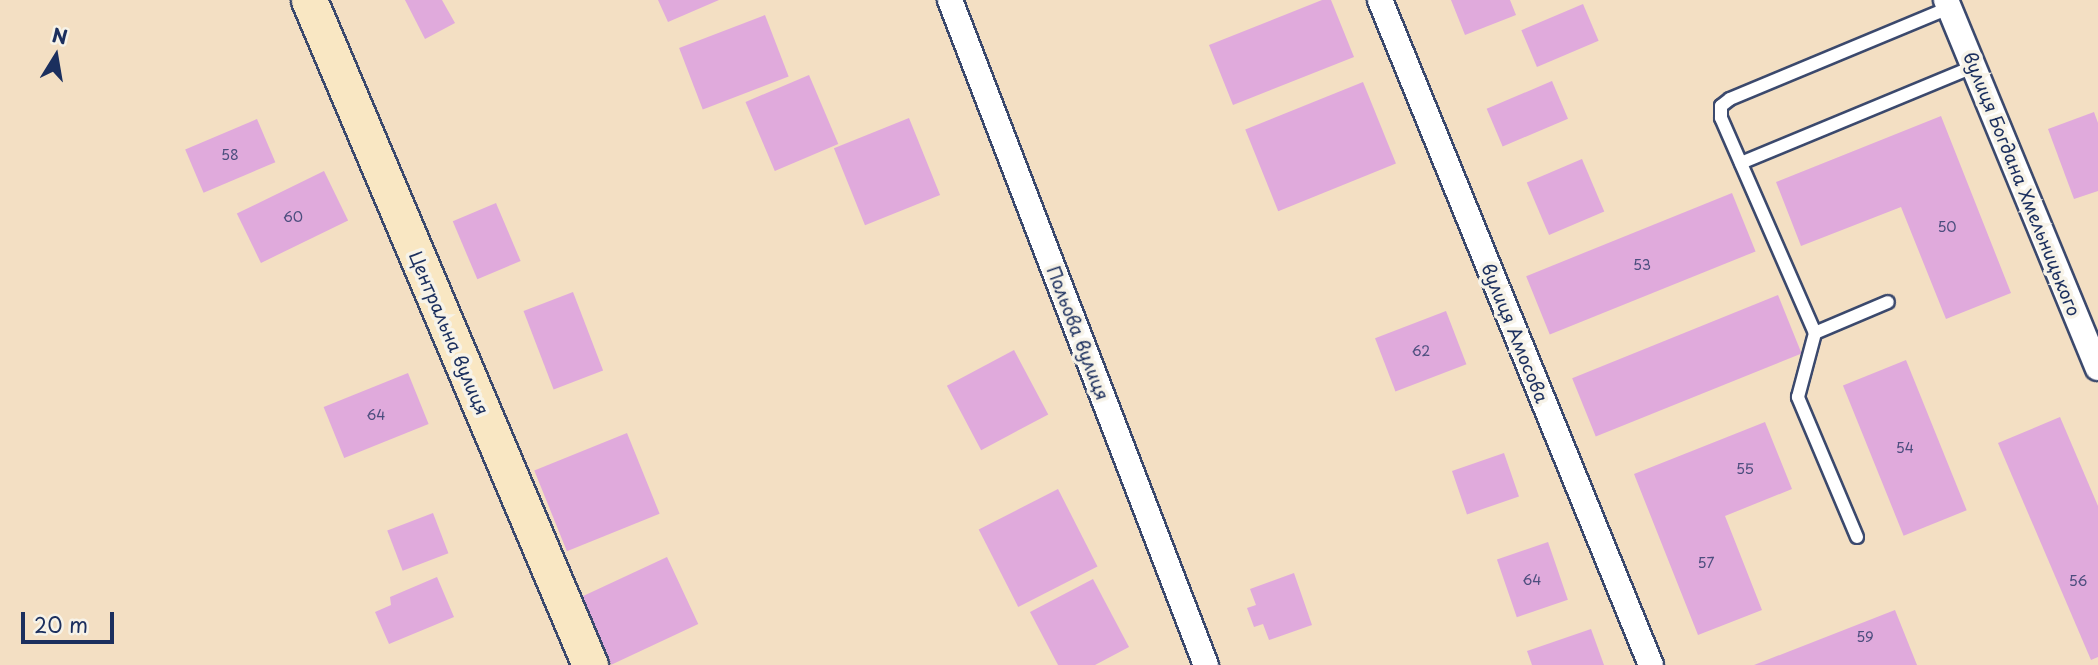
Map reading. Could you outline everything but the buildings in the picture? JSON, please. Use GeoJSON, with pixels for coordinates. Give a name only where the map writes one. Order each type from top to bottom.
{"type":"FeatureCollection","features":[{"type":"Feature","properties":{"kind":"main road","name":"Центральна вулиця"},"geometry":{"type":"LineString","coordinates":[[309,0],[590,665]]}},
{"type":"Feature","properties":{"kind":"street","name":"Польова вулиця"},"geometry":{"type":"LineString","coordinates":[[950,0],[1206,665]]}},
{"type":"Feature","properties":{"kind":"street","name":"вулиця Амосова"},"geometry":{"type":"LineString","coordinates":[[1380,0],[1651,665]]}},
{"type":"Feature","properties":{"kind":"street","name":"вулиця Богдана Хмельницького"},"geometry":{"type":"LineString","coordinates":[[1948,4],[2098,368]]}},
{"type":"Feature","properties":{"kind":"lane"},"geometry":{"type":"LineString","coordinates":[[1857,537],[1798,397],[1815,332],[1721,118],[1721,106],[1730,99],[1948,4]]}},
{"type":"Feature","properties":{"kind":"lane"},"geometry":{"type":"LineString","coordinates":[[1741,163],[1973,67]]}},
{"type":"Feature","properties":{"kind":"lane"},"geometry":{"type":"LineString","coordinates":[[1815,332],[1888,302]]}}]}
